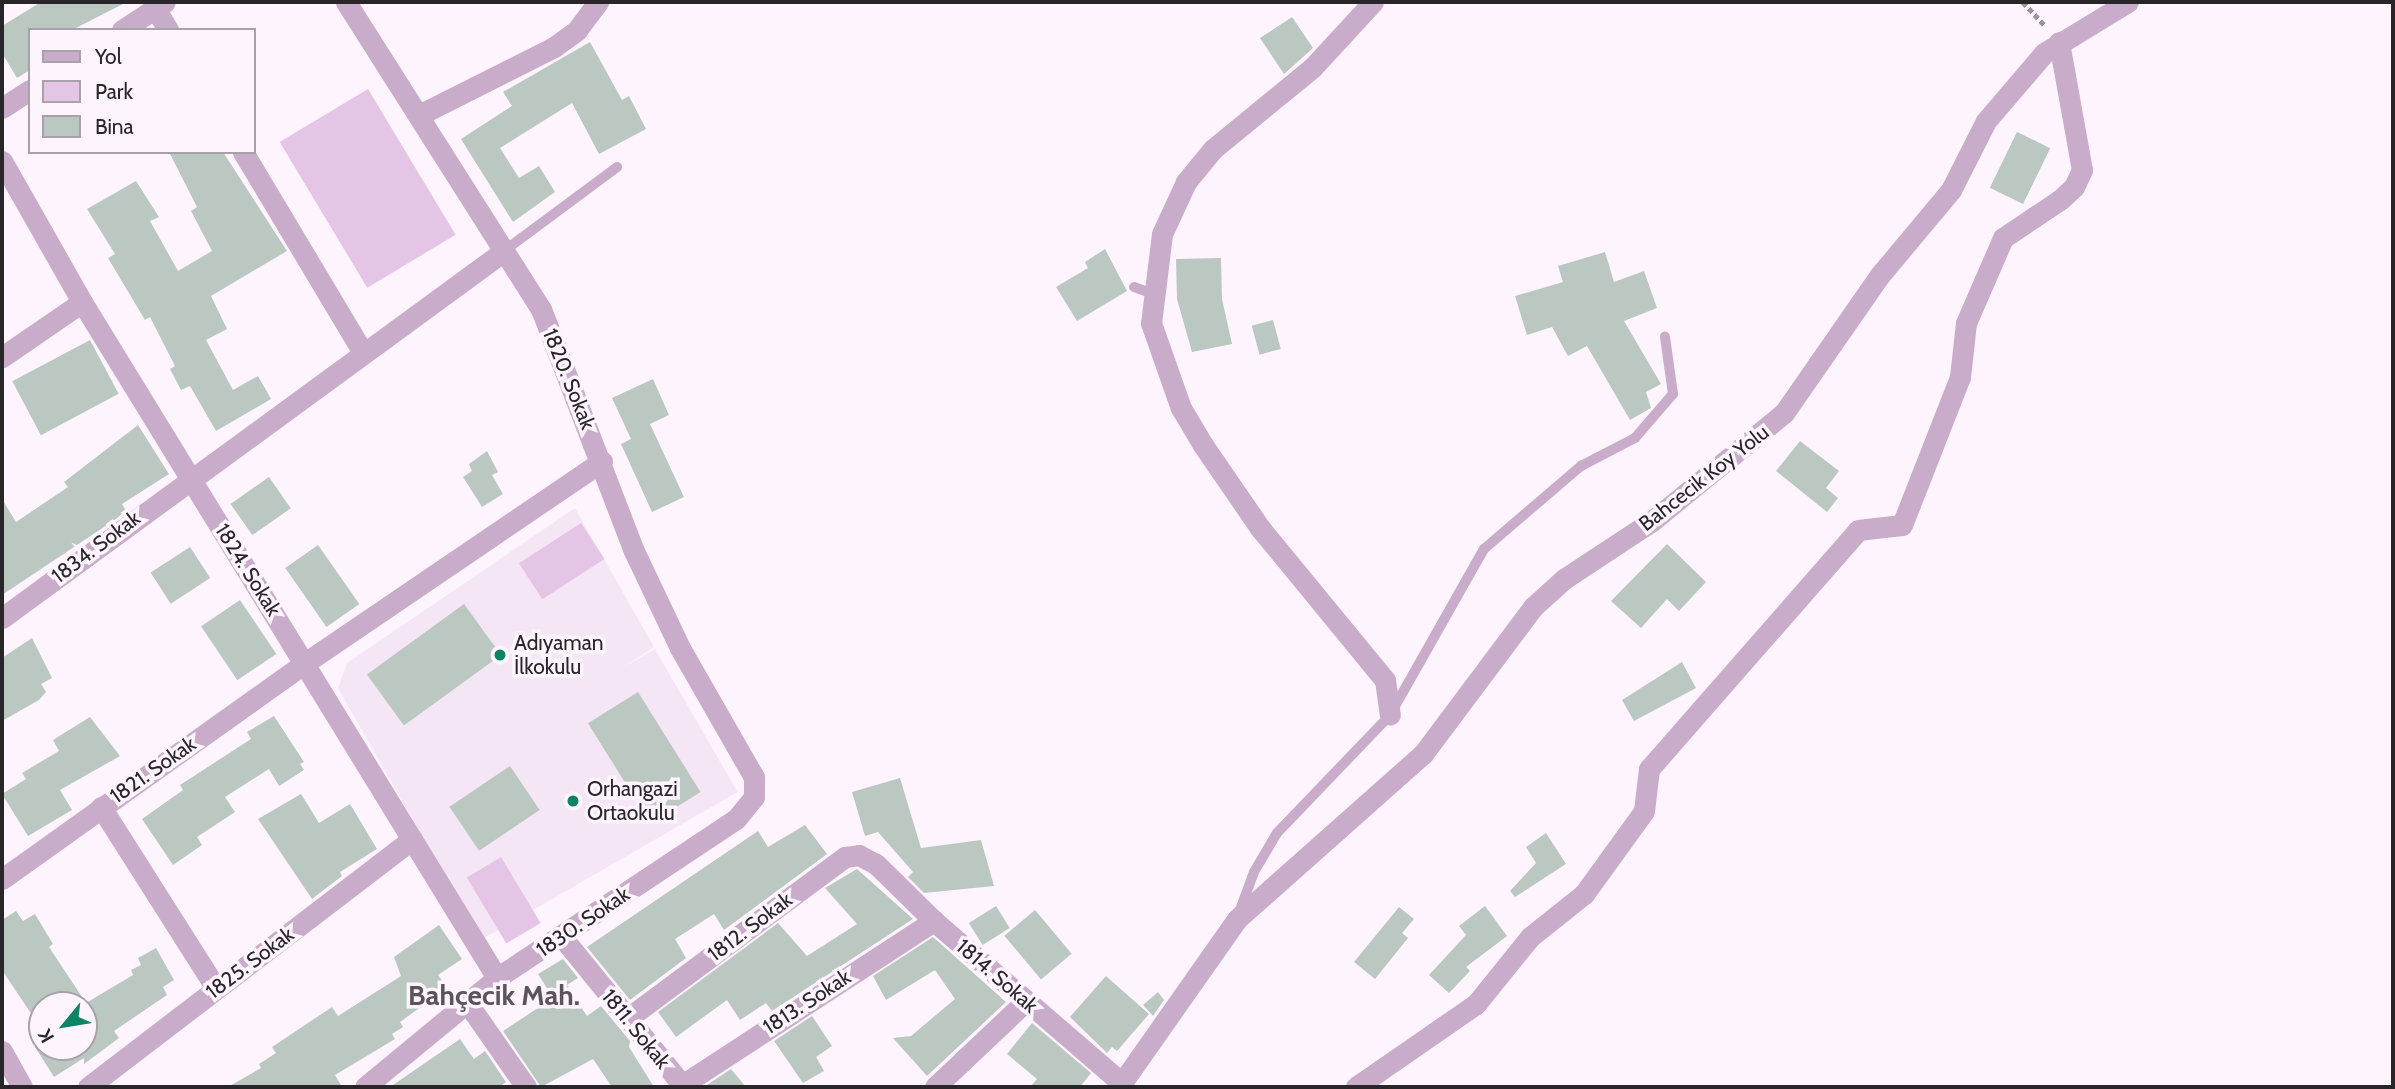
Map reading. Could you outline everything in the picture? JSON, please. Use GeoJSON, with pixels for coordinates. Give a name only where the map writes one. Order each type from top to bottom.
{"type":"FeatureCollection","features":[{"type":"Feature","properties":{"kind":"street","name":"1820. Sokak"},"geometry":{"type":"LineString","coordinates":[[346,2],[541,309],[602,461],[634,551],[680,648],[754,777]]}},
{"type":"Feature","properties":{"kind":"street"},"geometry":{"type":"LineString","coordinates":[[419,115],[554,47],[576,30],[598,2]]}},
{"type":"Feature","properties":{"kind":"street"},"geometry":{"type":"LineString","coordinates":[[1372,2],[1312,68],[1213,149],[1186,182],[1162,234],[1143,290],[1151,323],[1181,408],[1260,528],[1385,680],[1390,715]]}},
{"type":"Feature","properties":{"kind":"street","name":"Bahcecik Koy Yolu"},"geometry":{"type":"LineString","coordinates":[[1120,1085],[1237,919],[1423,754],[1533,607],[1564,579],[1651,521],[1784,413],[1880,275],[1951,190],[1986,121],[2044,53],[2128,2]]}},
{"type":"Feature","properties":{"kind":"street"},"geometry":{"type":"LineString","coordinates":[[125,28],[160,5],[167,28]]}},
{"type":"Feature","properties":{"kind":"street"},"geometry":{"type":"LineString","coordinates":[[1356,1087],[1476,1004],[1530,937],[1584,894],[1644,811],[1649,769],[1858,530],[1902,525],[1960,377],[1966,323],[2003,238],[2061,199],[2082,170],[2059,42]]}},
{"type":"Feature","properties":{"kind":"street"},"geometry":{"type":"LineString","coordinates":[[2,108],[28,91]]}},
{"type":"Feature","properties":{"kind":"street"},"geometry":{"type":"LineString","coordinates":[[244,154],[362,351]]}},
{"type":"Feature","properties":{"kind":"street","name":"1824. Sokak"},"geometry":{"type":"LineString","coordinates":[[2,161],[82,302],[497,978]]}},
{"type":"Feature","properties":{"kind":"street","name":"1834. Sokak"},"geometry":{"type":"LineString","coordinates":[[2,618],[362,351],[504,251]]}},
{"type":"Feature","properties":{"kind":"street"},"geometry":{"type":"LineString","coordinates":[[2,357],[82,302]]}},
{"type":"Feature","properties":{"kind":"street","name":"1821. Sokak"},"geometry":{"type":"LineString","coordinates":[[2,879],[305,663],[602,461]]}},
{"type":"Feature","properties":{"kind":"street","name":"1830. Sokak"},"geometry":{"type":"LineString","coordinates":[[365,1087],[497,978],[736,819],[754,797],[754,777]]}},
{"type":"Feature","properties":{"kind":"street"},"geometry":{"type":"LineString","coordinates":[[101,807],[216,988]]}},
{"type":"Feature","properties":{"kind":"street","name":"1825. Sokak"},"geometry":{"type":"LineString","coordinates":[[88,1087],[412,839]]}},
{"type":"Feature","properties":{"kind":"street","name":"1812. Sokak"},"geometry":{"type":"LineString","coordinates":[[628,1018],[845,857],[859,855],[876,864]]}},
{"type":"Feature","properties":{"kind":"street","name":"1814. Sokak"},"geometry":{"type":"LineString","coordinates":[[876,864],[934,921],[1120,1085]]}},
{"type":"Feature","properties":{"kind":"street","name":"1813. Sokak"},"geometry":{"type":"LineString","coordinates":[[683,1086],[934,921]]}},
{"type":"Feature","properties":{"kind":"street","name":"1811. Sokak"},"geometry":{"type":"LineString","coordinates":[[562,937],[683,1086]]}},
{"type":"Feature","properties":{"kind":"street"},"geometry":{"type":"LineString","coordinates":[[466,1001],[526,1087]]}},
{"type":"Feature","properties":{"kind":"street"},"geometry":{"type":"LineString","coordinates":[[935,1087],[1026,1002]]}},
{"type":"Feature","properties":{"kind":"street"},"geometry":{"type":"LineString","coordinates":[[2,1051],[22,1087]]}},
{"type":"Feature","properties":{"kind":"lane"},"geometry":{"type":"LineString","coordinates":[[504,251],[617,167]]}},
{"type":"Feature","properties":{"kind":"lane"},"geometry":{"type":"LineString","coordinates":[[1237,919],[1254,872],[1277,833],[1390,715],[1483,549],[1580,466],[1635,438],[1673,394],[1665,337]]}},
{"type":"Feature","properties":{"kind":"path"},"geometry":{"type":"LineString","coordinates":[[2023,2],[2059,42]]}},
{"type":"Feature","properties":{"kind":"shaded area","name":"Adıyaman İlkokulu"},"geometry":{"type":"Polygon","coordinates":[[[575,508],[654,647],[407,809],[338,688],[347,663],[575,508]]]}},
{"type":"Feature","properties":{"kind":"shaded area","name":"Orhangazi Ortaokulu"},"geometry":{"type":"Polygon","coordinates":[[[655,649],[738,792],[482,939],[400,797],[655,649]]]}},
{"type":"Feature","properties":{"kind":"green space"},"geometry":{"type":"Polygon","coordinates":[[[368,89],[456,235],[367,288],[280,142],[368,89]]]}},
{"type":"Feature","properties":{"kind":"green space"},"geometry":{"type":"Polygon","coordinates":[[[581,523],[604,559],[542,599],[519,563],[581,523]]]}},
{"type":"Feature","properties":{"kind":"green space"},"geometry":{"type":"Polygon","coordinates":[[[501,857],[541,923],[506,944],[467,878],[501,857]]]}},
{"type":"Feature","properties":{"kind":"building"},"geometry":{"type":"Polygon","coordinates":[[[41,2],[127,2],[76,28],[28,28],[28,71],[17,78],[2,53],[2,26],[41,2]]]}},
{"type":"Feature","properties":{"kind":"building"},"geometry":{"type":"Polygon","coordinates":[[[1292,17],[1313,48],[1284,74],[1260,38],[1292,17]]]}},
{"type":"Feature","properties":{"kind":"building"},"geometry":{"type":"Polygon","coordinates":[[[590,42],[622,100],[629,96],[646,129],[599,154],[572,103],[500,148],[519,178],[539,166],[555,192],[513,222],[461,139],[512,106],[503,92],[590,42]]]}},
{"type":"Feature","properties":{"kind":"building"},"geometry":{"type":"Polygon","coordinates":[[[2017,132],[2050,148],[2023,204],[1990,188],[2017,132]]]}},
{"type":"Feature","properties":{"kind":"building"},"geometry":{"type":"Polygon","coordinates":[[[170,154],[224,154],[287,251],[211,296],[227,329],[206,340],[233,390],[258,376],[271,399],[216,431],[190,386],[181,390],[170,369],[175,366],[150,317],[145,320],[108,258],[115,254],[87,209],[136,181],[159,217],[150,221],[178,271],[212,251],[191,211],[197,207],[170,154]]]}},
{"type":"Feature","properties":{"kind":"building"},"geometry":{"type":"Polygon","coordinates":[[[1105,249],[1127,291],[1077,321],[1056,287],[1088,268],[1085,262],[1105,249]]]}},
{"type":"Feature","properties":{"kind":"building"},"geometry":{"type":"Polygon","coordinates":[[[1605,252],[1614,282],[1644,271],[1657,308],[1624,321],[1661,384],[1646,392],[1651,408],[1630,420],[1587,346],[1568,356],[1552,327],[1527,335],[1515,296],[1563,282],[1558,266],[1605,252]]]}},
{"type":"Feature","properties":{"kind":"building"},"geometry":{"type":"Polygon","coordinates":[[[1221,258],[1222,299],[1232,344],[1192,352],[1177,299],[1176,259],[1221,258]]]}},
{"type":"Feature","properties":{"kind":"building"},"geometry":{"type":"Polygon","coordinates":[[[1273,320],[1281,349],[1260,355],[1252,326],[1273,320]]]}},
{"type":"Feature","properties":{"kind":"building"},"geometry":{"type":"Polygon","coordinates":[[[90,340],[119,394],[41,435],[12,381],[90,340]]]}},
{"type":"Feature","properties":{"kind":"building"},"geometry":{"type":"Polygon","coordinates":[[[653,379],[669,415],[650,424],[684,497],[652,512],[621,444],[631,439],[612,398],[653,379]]]}},
{"type":"Feature","properties":{"kind":"building"},"geometry":{"type":"Polygon","coordinates":[[[138,425],[169,474],[122,504],[126,511],[113,521],[2,595],[2,499],[16,522],[68,487],[64,482],[138,425]]]}},
{"type":"Feature","properties":{"kind":"building"},"geometry":{"type":"Polygon","coordinates":[[[1800,441],[1839,471],[1826,488],[1838,498],[1827,512],[1776,471],[1800,441]]]}},
{"type":"Feature","properties":{"kind":"building"},"geometry":{"type":"Polygon","coordinates":[[[487,451],[498,472],[492,475],[503,494],[482,507],[463,477],[472,471],[469,464],[487,451]]]}},
{"type":"Feature","properties":{"kind":"building"},"geometry":{"type":"Polygon","coordinates":[[[269,477],[291,508],[252,535],[230,504],[269,477]]]}},
{"type":"Feature","properties":{"kind":"building"},"geometry":{"type":"Polygon","coordinates":[[[1667,544],[1706,582],[1679,611],[1667,599],[1641,628],[1611,601],[1667,544]]]}},
{"type":"Feature","properties":{"kind":"building"},"geometry":{"type":"Polygon","coordinates":[[[318,545],[359,604],[327,627],[285,568],[318,545]]]}},
{"type":"Feature","properties":{"kind":"building"},"geometry":{"type":"Polygon","coordinates":[[[190,547],[210,578],[171,604],[151,573],[190,547]]]}},
{"type":"Feature","properties":{"kind":"building"},"geometry":{"type":"Polygon","coordinates":[[[240,600],[276,654],[237,680],[201,626],[240,600]]]}},
{"type":"Feature","properties":{"kind":"building"},"geometry":{"type":"Polygon","coordinates":[[[464,604],[501,655],[404,726],[367,675],[464,604]]]}},
{"type":"Feature","properties":{"kind":"building"},"geometry":{"type":"Polygon","coordinates":[[[32,638],[52,678],[41,684],[46,692],[39,700],[2,721],[2,658],[32,638]]]}},
{"type":"Feature","properties":{"kind":"building"},"geometry":{"type":"Polygon","coordinates":[[[1682,662],[1696,688],[1634,721],[1622,700],[1682,662]]]}},
{"type":"Feature","properties":{"kind":"building"},"geometry":{"type":"Polygon","coordinates":[[[638,692],[701,792],[650,823],[588,723],[638,692]]]}},
{"type":"Feature","properties":{"kind":"building"},"geometry":{"type":"Polygon","coordinates":[[[274,716],[304,762],[300,764],[304,770],[279,786],[269,769],[225,797],[235,812],[197,837],[202,845],[173,865],[142,819],[183,790],[180,785],[251,739],[247,732],[274,716]]]}},
{"type":"Feature","properties":{"kind":"building"},"geometry":{"type":"Polygon","coordinates":[[[90,717],[120,756],[60,790],[72,810],[28,836],[2,794],[26,779],[22,773],[59,751],[53,740],[90,717]]]}},
{"type":"Feature","properties":{"kind":"building"},"geometry":{"type":"Polygon","coordinates":[[[510,766],[540,810],[479,851],[449,807],[510,766]]]}},
{"type":"Feature","properties":{"kind":"building"},"geometry":{"type":"Polygon","coordinates":[[[900,778],[921,848],[981,840],[994,886],[924,893],[908,877],[913,872],[878,832],[865,836],[852,792],[900,778]]]}},
{"type":"Feature","properties":{"kind":"building"},"geometry":{"type":"Polygon","coordinates":[[[301,794],[319,823],[350,804],[377,849],[340,872],[342,876],[312,899],[258,819],[301,794]]]}},
{"type":"Feature","properties":{"kind":"building"},"geometry":{"type":"Polygon","coordinates":[[[805,825],[827,854],[724,930],[714,914],[675,939],[686,958],[630,1000],[587,947],[758,831],[768,847],[805,825]]]}},
{"type":"Feature","properties":{"kind":"building"},"geometry":{"type":"Polygon","coordinates":[[[1546,833],[1566,864],[1515,897],[1510,891],[1536,863],[1526,847],[1546,833]]]}},
{"type":"Feature","properties":{"kind":"building"},"geometry":{"type":"Polygon","coordinates":[[[857,869],[913,919],[772,1011],[766,1003],[740,1020],[727,1000],[676,1037],[658,1012],[778,923],[807,956],[857,924],[825,888],[857,869]]]}},
{"type":"Feature","properties":{"kind":"building"},"geometry":{"type":"Polygon","coordinates":[[[996,906],[1010,928],[983,945],[969,923],[996,906]]]}},
{"type":"Feature","properties":{"kind":"building"},"geometry":{"type":"Polygon","coordinates":[[[1485,906],[1507,936],[1466,967],[1470,971],[1449,993],[1429,975],[1466,935],[1459,926],[1485,906]]]}},
{"type":"Feature","properties":{"kind":"building"},"geometry":{"type":"Polygon","coordinates":[[[1399,907],[1414,919],[1402,933],[1408,938],[1375,979],[1354,962],[1399,907]]]}},
{"type":"Feature","properties":{"kind":"building"},"geometry":{"type":"Polygon","coordinates":[[[1035,910],[1072,954],[1041,979],[1004,936],[1035,910]]]}},
{"type":"Feature","properties":{"kind":"building"},"geometry":{"type":"Polygon","coordinates":[[[16,911],[23,921],[35,914],[53,944],[49,947],[78,991],[28,991],[28,1009],[2,970],[2,920],[16,911]]]}},
{"type":"Feature","properties":{"kind":"building"},"geometry":{"type":"Polygon","coordinates":[[[439,925],[462,959],[438,975],[447,988],[400,1022],[403,1027],[392,1034],[395,1039],[335,1075],[342,1087],[228,1087],[261,1068],[259,1064],[276,1053],[272,1047],[332,1007],[338,1016],[401,976],[394,957],[439,925]]]}},
{"type":"Feature","properties":{"kind":"building"},"geometry":{"type":"Polygon","coordinates":[[[933,937],[1006,1002],[927,1076],[893,1038],[911,1036],[955,999],[935,970],[886,1000],[873,976],[933,937]]]}},
{"type":"Feature","properties":{"kind":"building"},"geometry":{"type":"Polygon","coordinates":[[[156,948],[174,980],[163,987],[167,995],[114,1031],[119,1038],[98,1054],[98,996],[133,975],[131,970],[141,965],[138,958],[156,948]]]}},
{"type":"Feature","properties":{"kind":"building"},"geometry":{"type":"Polygon","coordinates":[[[563,959],[578,978],[567,985],[587,1016],[601,1006],[630,1041],[629,1047],[654,1087],[612,1087],[593,1059],[541,1087],[503,1031],[553,998],[538,974],[563,959]]]}},
{"type":"Feature","properties":{"kind":"building"},"geometry":{"type":"Polygon","coordinates":[[[1106,976],[1149,1014],[1117,1051],[1112,1047],[1107,1053],[1070,1017],[1106,976]]]}},
{"type":"Feature","properties":{"kind":"building"},"geometry":{"type":"Polygon","coordinates":[[[1158,992],[1164,1000],[1153,1016],[1143,1005],[1158,992]]]}},
{"type":"Feature","properties":{"kind":"building"},"geometry":{"type":"Polygon","coordinates":[[[812,1016],[832,1046],[816,1057],[824,1071],[803,1083],[774,1041],[812,1016]]]}},
{"type":"Feature","properties":{"kind":"building"},"geometry":{"type":"Polygon","coordinates":[[[1032,1023],[1091,1073],[1080,1087],[1030,1087],[1037,1079],[1007,1054],[1032,1023]]]}},
{"type":"Feature","properties":{"kind":"building"},"geometry":{"type":"Polygon","coordinates":[[[460,1039],[474,1059],[485,1051],[506,1082],[499,1087],[390,1087],[460,1039]]]}},
{"type":"Feature","properties":{"kind":"building"},"geometry":{"type":"Polygon","coordinates":[[[44,1061],[79,1061],[54,1077],[44,1061]]]}},
{"type":"Feature","properties":{"kind":"building"},"geometry":{"type":"Polygon","coordinates":[[[731,1069],[746,1087],[704,1087],[731,1069]]]}},
{"type":"Feature","properties":{"kind":"place","name":"Adıyaman İlkokulu"},"geometry":{"type":"Point","coordinates":[500,655]}},
{"type":"Feature","properties":{"kind":"place","name":"Orhangazi Ortaokulu"},"geometry":{"type":"Point","coordinates":[573,801]}},
{"type":"Feature","properties":{"kind":"district","name":"Bahçecik Mah."},"geometry":{"type":"Point","coordinates":[494,995]}}]}
